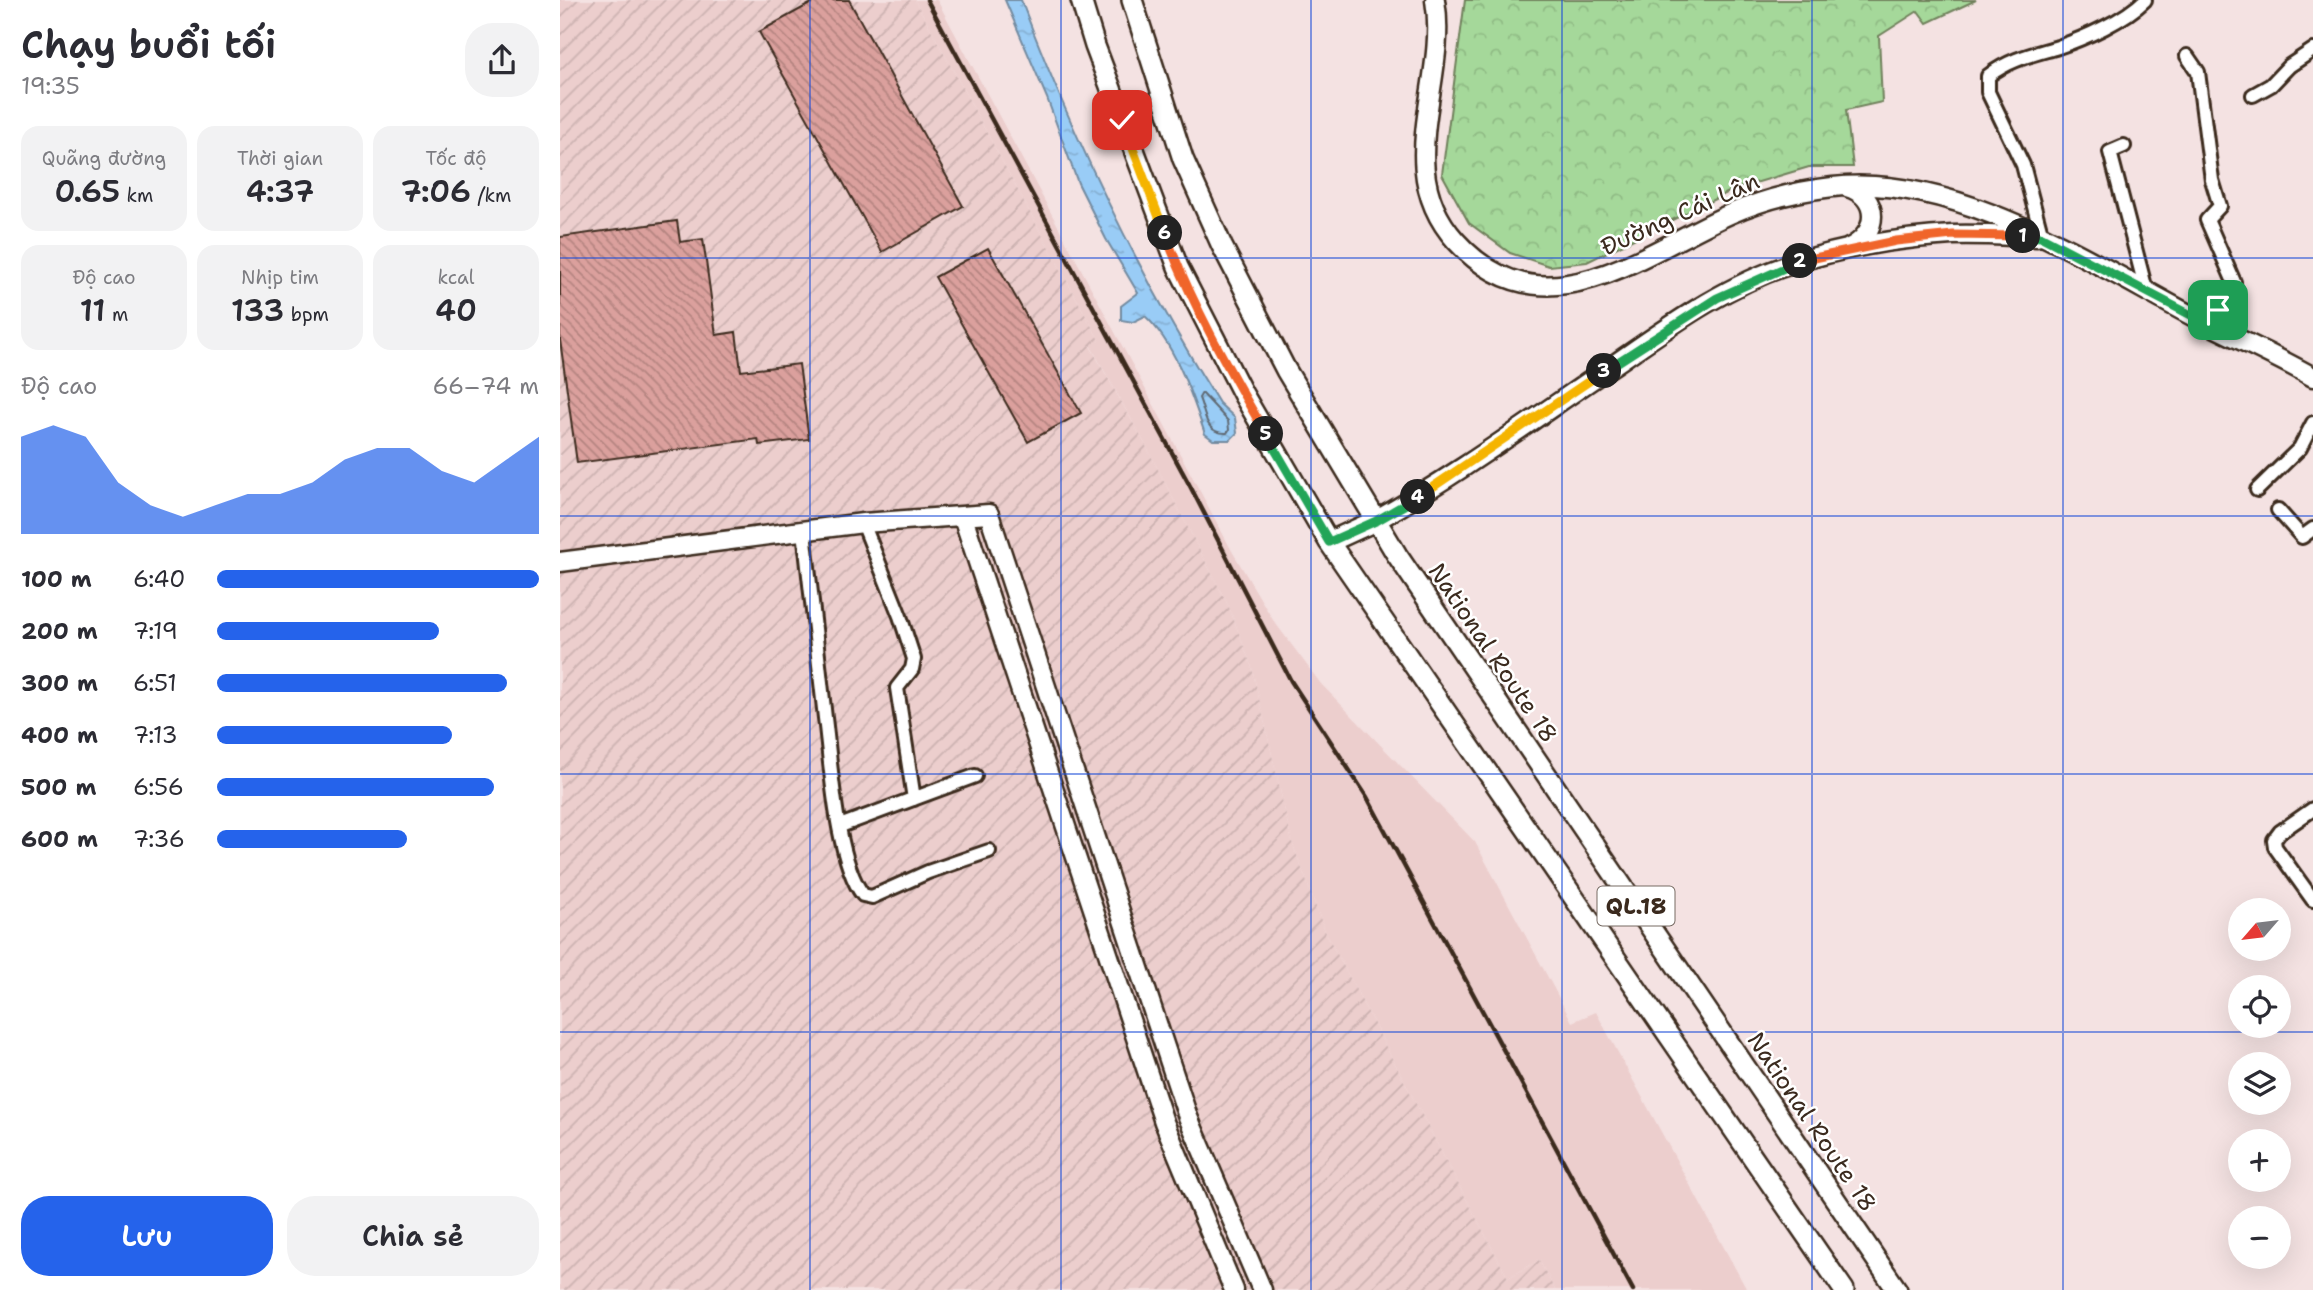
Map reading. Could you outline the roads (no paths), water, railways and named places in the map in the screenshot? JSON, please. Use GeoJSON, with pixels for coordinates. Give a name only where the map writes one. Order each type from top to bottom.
{"type":"FeatureCollection","features":[{"type":"Feature","properties":{"kind":"main road","name":"QL.18"},"geometry":{"type":"LineString","coordinates":[[1081,0],[1095,47],[1178,267],[1242,394],[1329,542],[1844,1290]]}},
{"type":"Feature","properties":{"kind":"main road","name":"National Route 18"},"geometry":{"type":"LineString","coordinates":[[1132,0],[1183,159],[1222,246],[1286,370],[1376,521],[1897,1290]]}},
{"type":"Feature","properties":{"kind":"main road","name":"Đường Cái Lân"},"geometry":{"type":"LineString","coordinates":[[1435,0],[1436,45],[1422,153],[1425,182],[1440,218],[1455,240],[1479,262],[1506,277],[1532,286],[1559,286],[1589,281],[1620,269],[1730,214],[1781,196],[1836,187],[1909,190],[2003,217],[2313,377]]}},
{"type":"Feature","properties":{"kind":"main road"},"geometry":{"type":"LineString","coordinates":[[1836,187],[1857,191],[1865,197],[1872,216],[1867,234],[1861,242],[1843,251]]}},
{"type":"Feature","properties":{"kind":"main road"},"geometry":{"type":"LineString","coordinates":[[1329,542],[1376,521],[1423,494],[1672,324],[1717,298],[1794,263],[1896,241],[1953,235],[2042,237]]}},
{"type":"Feature","properties":{"kind":"main road"},"geometry":{"type":"LineString","coordinates":[[560,562],[863,523],[989,514],[1188,1117],[1262,1290]]}},
{"type":"Feature","properties":{"kind":"main road"},"geometry":{"type":"LineString","coordinates":[[963,517],[1164,1122],[1234,1290]]}},
{"type":"Feature","properties":{"kind":"street"},"geometry":{"type":"LineString","coordinates":[[2042,237],[2023,165],[1988,92],[1988,76],[2004,63],[2062,45],[2112,22],[2132,12],[2144,0]]}},
{"type":"Feature","properties":{"kind":"street"},"geometry":{"type":"LineString","coordinates":[[2253,95],[2271,85],[2289,66],[2313,50]]}},
{"type":"Feature","properties":{"kind":"street"},"geometry":{"type":"LineString","coordinates":[[2187,55],[2198,72],[2211,169],[2220,206],[2207,220],[2234,282],[2210,325]]}},
{"type":"Feature","properties":{"kind":"street"},"geometry":{"type":"LineString","coordinates":[[2124,146],[2110,152],[2146,290]]}},
{"type":"Feature","properties":{"kind":"street"},"geometry":{"type":"LineString","coordinates":[[2257,490],[2300,448],[2313,423]]}},
{"type":"Feature","properties":{"kind":"street"},"geometry":{"type":"LineString","coordinates":[[2278,510],[2302,537],[2313,529]]}},
{"type":"Feature","properties":{"kind":"street"},"geometry":{"type":"LineString","coordinates":[[863,523],[914,659],[912,669],[897,688],[914,799]]}},
{"type":"Feature","properties":{"kind":"street"},"geometry":{"type":"LineString","coordinates":[[804,531],[835,802],[857,887],[863,895],[872,897],[928,872],[989,851]]}},
{"type":"Feature","properties":{"kind":"street"},"geometry":{"type":"LineString","coordinates":[[840,826],[975,776]]}},
{"type":"Feature","properties":{"kind":"street"},"geometry":{"type":"LineString","coordinates":[[2313,809],[2274,839],[2276,847],[2313,900]]}},
{"type":"Feature","properties":{"kind":"water"},"geometry":{"type":"Polygon","coordinates":[[[1005,0],[1021,0],[1063,105],[1135,257],[1219,403],[1235,418],[1237,433],[1230,440],[1213,440],[1205,434],[1174,355],[1156,327],[1145,316],[1133,322],[1121,320],[1121,306],[1138,293],[1106,239],[1078,183],[1047,98],[1005,0]]]}},
{"type":"Feature","properties":{"kind":"railway"},"geometry":{"type":"LineString","coordinates":[[927,0],[1189,484],[1291,681],[1367,797],[1633,1290]]}}]}
